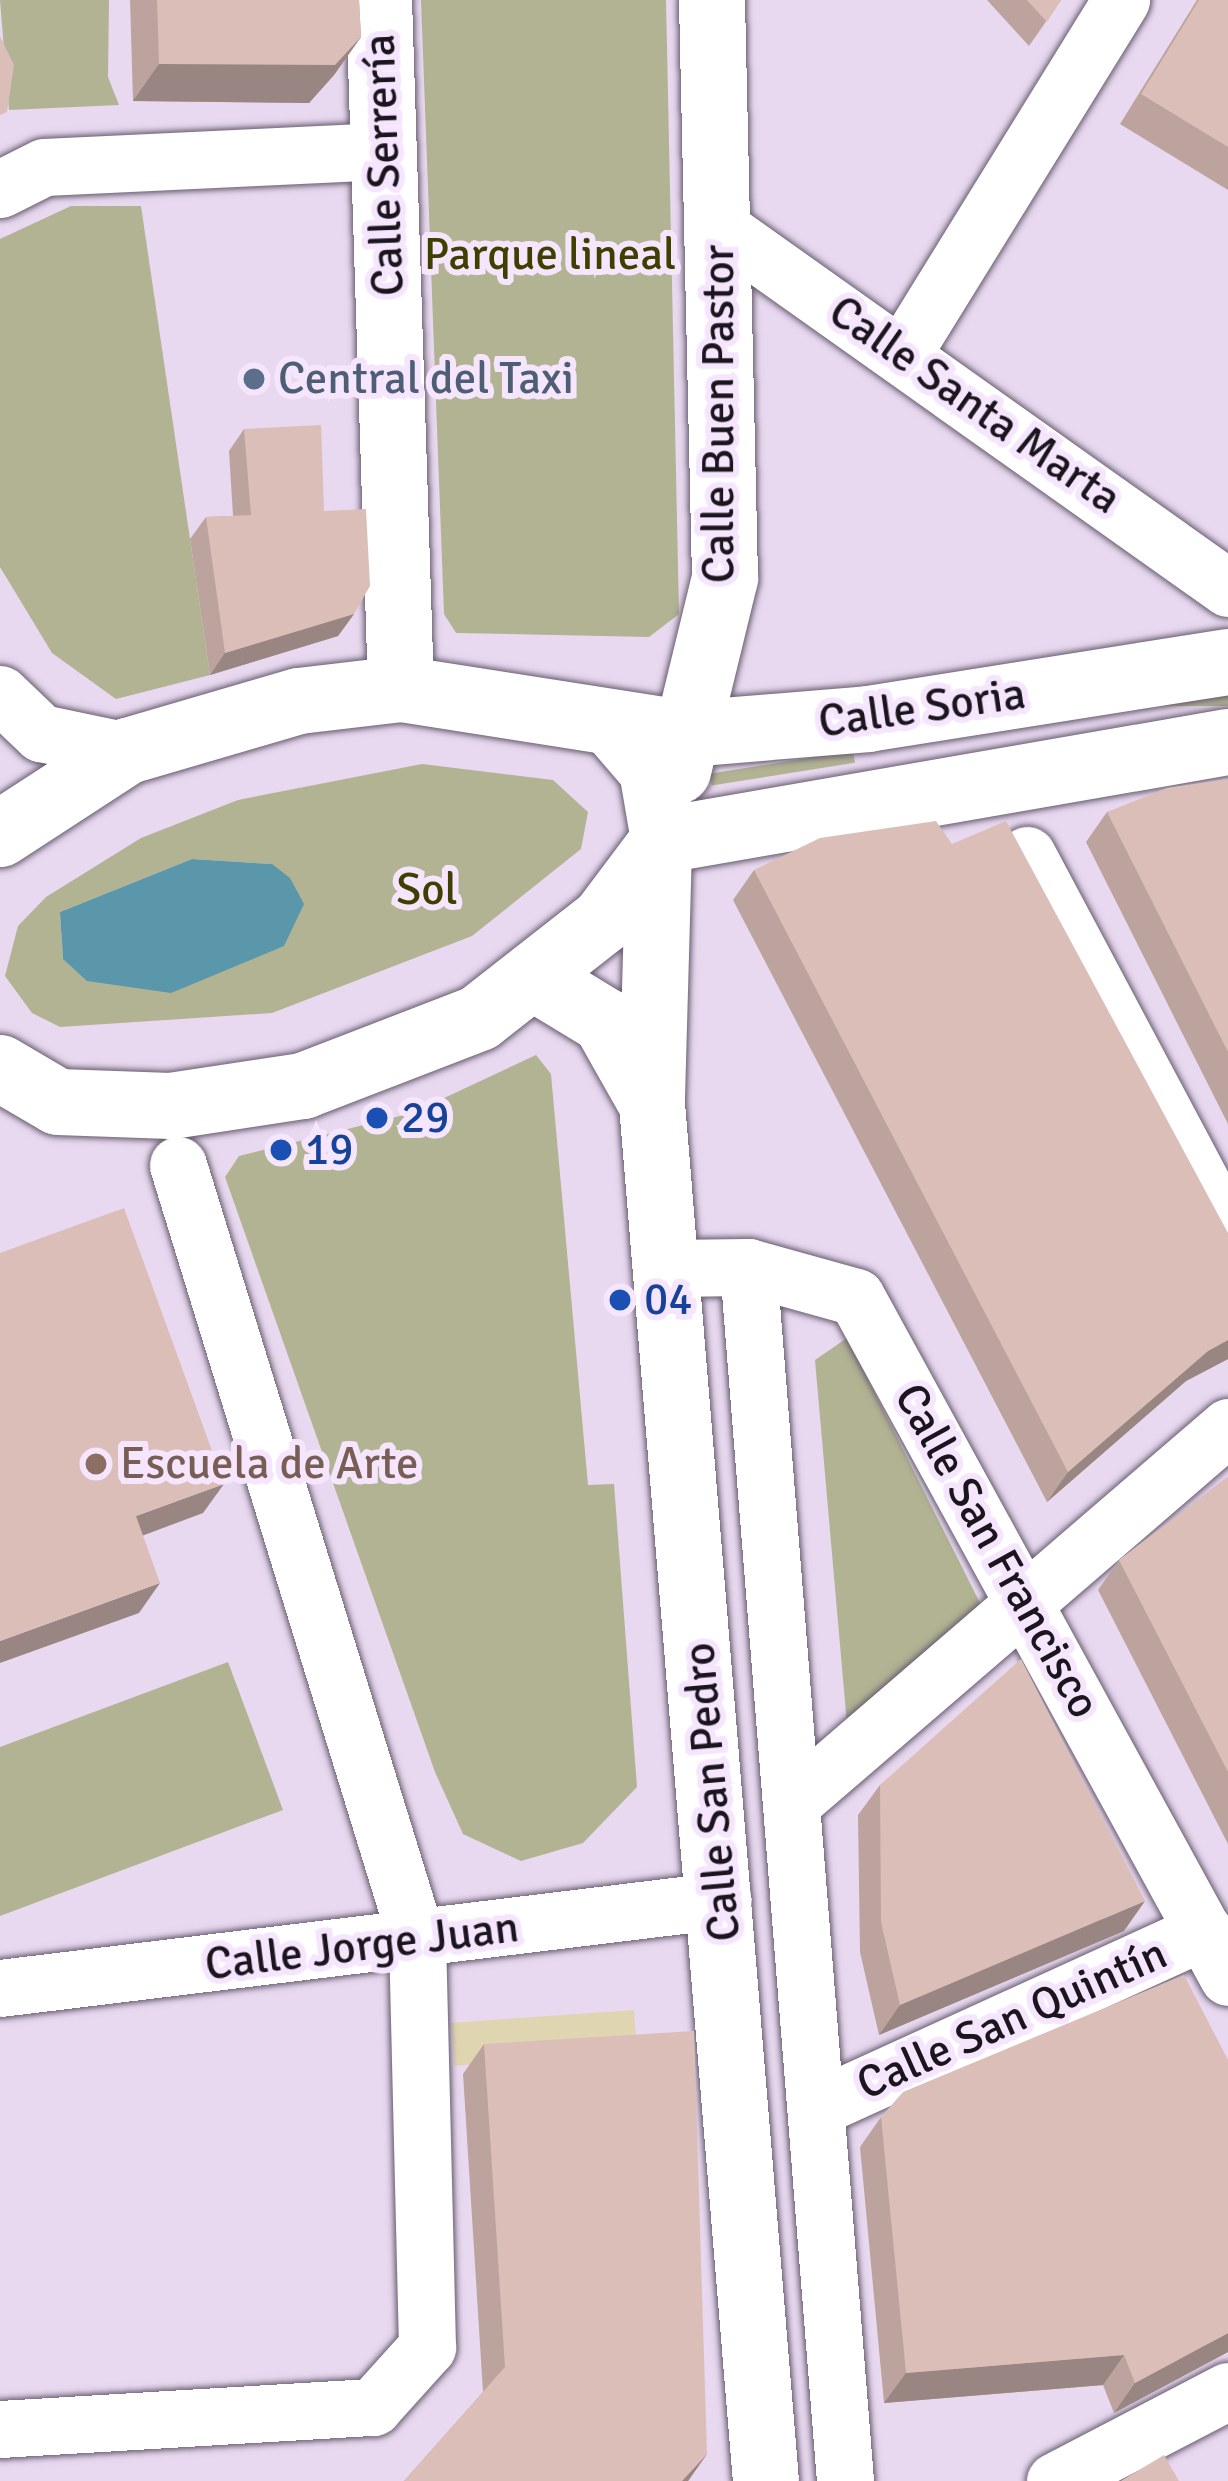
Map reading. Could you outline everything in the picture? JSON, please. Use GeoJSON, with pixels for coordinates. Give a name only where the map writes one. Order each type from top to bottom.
{"type":"FeatureCollection","features":[{"type":"Feature","properties":{"kind":"main road","name":"Calle Serrería"},"geometry":{"type":"LineString","coordinates":[[379,0],[401,689]]}},
{"type":"Feature","properties":{"kind":"main road","name":"Calle Buen Pastor"},"geometry":{"type":"LineString","coordinates":[[663,836],[724,578],[712,0]]}},
{"type":"Feature","properties":{"kind":"main road","name":"Calle Soria"},"geometry":{"type":"LineString","coordinates":[[0,834],[128,751],[299,701],[401,689],[615,727],[687,734],[868,719],[1228,662]]}},
{"type":"Feature","properties":{"kind":"main road"},"geometry":{"type":"LineString","coordinates":[[0,1068],[58,1102],[203,1102],[303,1086],[479,1018],[536,979],[604,920],[663,836],[652,770],[615,727]]}},
{"type":"Feature","properties":{"kind":"main road","name":"Calle Soria"},"geometry":{"type":"LineString","coordinates":[[663,836],[1228,742]]}},
{"type":"Feature","properties":{"kind":"main road","name":"Calle San Pedro"},"geometry":{"type":"LineString","coordinates":[[663,836],[652,1104],[723,1900],[766,2481]]}},
{"type":"Feature","properties":{"kind":"main road","name":"Calle San Pedro"},"geometry":{"type":"LineString","coordinates":[[536,979],[604,1021],[652,1104]]}},
{"type":"Feature","properties":{"kind":"street"},"geometry":{"type":"LineString","coordinates":[[903,352],[1121,0]]}},
{"type":"Feature","properties":{"kind":"street"},"geometry":{"type":"LineString","coordinates":[[0,189],[44,167],[384,151]]}},
{"type":"Feature","properties":{"kind":"street","name":"Calle Santa Marta"},"geometry":{"type":"LineString","coordinates":[[719,227],[903,352],[1228,588]]}},
{"type":"Feature","properties":{"kind":"street"},"geometry":{"type":"LineString","coordinates":[[0,694],[41,734],[128,751]]}},
{"type":"Feature","properties":{"kind":"street"},"geometry":{"type":"LineString","coordinates":[[1028,855],[1228,1233]]}},
{"type":"Feature","properties":{"kind":"street"},"geometry":{"type":"LineString","coordinates":[[178,1165],[203,1102]]}},
{"type":"Feature","properties":{"kind":"street"},"geometry":{"type":"LineString","coordinates":[[0,2429],[373,2408],[427,2348],[417,1941],[178,1165],[115,1105]]}},
{"type":"Feature","properties":{"kind":"street","name":"Calle San Francisco"},"geometry":{"type":"LineString","coordinates":[[666,1268],[748,1267],[856,1297],[1024,1595],[1216,1954]]}},
{"type":"Feature","properties":{"kind":"street","name":"Calle San Pedro"},"geometry":{"type":"LineString","coordinates":[[748,1267],[820,2106],[845,2481]]}},
{"type":"Feature","properties":{"kind":"street"},"geometry":{"type":"LineString","coordinates":[[794,1802],[1024,1595],[1228,1427]]}},
{"type":"Feature","properties":{"kind":"street","name":"Calle Jorge Juan"},"geometry":{"type":"LineString","coordinates":[[0,1988],[417,1941],[723,1900]]}},
{"type":"Feature","properties":{"kind":"street","name":"Calle San Quintín"},"geometry":{"type":"LineString","coordinates":[[820,2106],[1216,1954]]}},
{"type":"Feature","properties":{"kind":"street"},"geometry":{"type":"LineString","coordinates":[[1055,2481],[1228,2391]]}},
{"type":"Feature","properties":{"kind":"green space"},"geometry":{"type":"Polygon","coordinates":[[[0,0],[109,0],[108,77],[119,105],[9,110],[0,0]]]}},
{"type":"Feature","properties":{"kind":"green space","name":"Parque lineal"},"geometry":{"type":"Polygon","coordinates":[[[421,0],[666,0],[679,614],[649,637],[456,633],[444,614],[421,0]]]}},
{"type":"Feature","properties":{"kind":"green space"},"geometry":{"type":"Polygon","coordinates":[[[71,206],[141,206],[210,675],[116,699],[52,653],[0,567],[0,239],[71,206]]]}},
{"type":"Feature","properties":{"kind":"green space"},"geometry":{"type":"Polygon","coordinates":[[[914,696],[1228,696],[1228,706],[914,706],[914,696]]]}},
{"type":"Feature","properties":{"kind":"green space"},"geometry":{"type":"Polygon","coordinates":[[[853,751],[855,763],[712,786],[710,774],[853,751]]]}},
{"type":"Feature","properties":{"kind":"green space","name":"Sol"},"geometry":{"type":"Polygon","coordinates":[[[422,764],[553,780],[588,812],[581,849],[472,936],[272,1013],[60,1027],[32,1013],[5,976],[18,926],[46,897],[141,838],[238,800],[422,764]],[[192,859],[60,912],[63,959],[272,864],[192,859]]]}},
{"type":"Feature","properties":{"kind":"green space"},"geometry":{"type":"Polygon","coordinates":[[[536,1055],[551,1074],[588,1485],[614,1484],[637,1787],[583,1843],[521,1861],[463,1834],[435,1772],[225,1177],[239,1156],[412,1113],[536,1055]]]}},
{"type":"Feature","properties":{"kind":"green space"},"geometry":{"type":"Polygon","coordinates":[[[847,1338],[984,1611],[848,1736],[815,1360],[847,1338]]]}},
{"type":"Feature","properties":{"kind":"green space"},"geometry":{"type":"Polygon","coordinates":[[[228,1662],[283,1810],[0,1916],[0,1747],[228,1662]]]}},
{"type":"Feature","properties":{"kind":"sand"},"geometry":{"type":"Polygon","coordinates":[[[634,2010],[637,2053],[454,2066],[451,2023],[634,2010]]]}},
{"type":"Feature","properties":{"kind":"water"},"geometry":{"type":"Polygon","coordinates":[[[192,859],[272,864],[290,878],[304,904],[284,946],[171,993],[87,981],[63,959],[60,912],[192,859]]]}},
{"type":"Feature","properties":{"kind":"building"},"geometry":{"type":"Polygon","coordinates":[[[157,0],[359,0],[361,37],[335,65],[159,64],[157,0]]]}},
{"type":"Feature","properties":{"kind":"building"},"geometry":{"type":"Polygon","coordinates":[[[1027,0],[1061,0],[1047,22],[1027,0]]]}},
{"type":"Feature","properties":{"kind":"building"},"geometry":{"type":"Polygon","coordinates":[[[1199,0],[1228,0],[1228,147],[1141,94],[1199,0]]]}},
{"type":"Feature","properties":{"kind":"building"},"geometry":{"type":"Polygon","coordinates":[[[0,36],[14,65],[7,112],[0,115],[0,36]]]}},
{"type":"Feature","properties":{"kind":"building"},"geometry":{"type":"Polygon","coordinates":[[[321,425],[324,511],[366,509],[370,586],[354,614],[225,653],[206,517],[251,515],[244,429],[321,425]]]}},
{"type":"Feature","properties":{"kind":"building"},"geometry":{"type":"Polygon","coordinates":[[[1228,779],[1228,1052],[1107,812],[1167,788],[1228,779]]]}},
{"type":"Feature","properties":{"kind":"building"},"geometry":{"type":"Polygon","coordinates":[[[936,821],[952,844],[1006,821],[1228,1233],[1228,1340],[1208,1351],[1068,1472],[754,870],[820,838],[936,821]]]}},
{"type":"Feature","properties":{"kind":"building"},"geometry":{"type":"Polygon","coordinates":[[[124,1208],[224,1484],[136,1516],[160,1583],[0,1641],[0,1253],[124,1208]]]}},
{"type":"Feature","properties":{"kind":"building"},"geometry":{"type":"Polygon","coordinates":[[[1228,1477],[1228,1772],[1119,1560],[1228,1477]]]}},
{"type":"Feature","properties":{"kind":"building"},"geometry":{"type":"Polygon","coordinates":[[[1021,1659],[1145,1901],[900,2005],[881,1922],[880,1785],[1021,1659]]]}},
{"type":"Feature","properties":{"kind":"building"},"geometry":{"type":"Polygon","coordinates":[[[1184,1975],[1228,2060],[1228,2333],[1135,2383],[1124,2355],[906,2373],[881,2117],[903,2092],[1184,1975]]]}},
{"type":"Feature","properties":{"kind":"building"},"geometry":{"type":"Polygon","coordinates":[[[694,2031],[707,2454],[682,2481],[404,2481],[505,2367],[484,2044],[694,2031]]]}},
{"type":"Feature","properties":{"kind":"building"},"geometry":{"type":"Polygon","coordinates":[[[1164,2455],[1179,2481],[1121,2481],[1164,2455]]]}},
{"type":"Feature","properties":{"kind":"place","name":"Central del Taxi"},"geometry":{"type":"Point","coordinates":[254,379]}},
{"type":"Feature","properties":{"kind":"place","name":"29"},"geometry":{"type":"Point","coordinates":[377,1118]}},
{"type":"Feature","properties":{"kind":"place","name":"19"},"geometry":{"type":"Point","coordinates":[281,1150]}},
{"type":"Feature","properties":{"kind":"place","name":"04"},"geometry":{"type":"Point","coordinates":[620,1300]}},
{"type":"Feature","properties":{"kind":"place","name":"Escuela de Arte"},"geometry":{"type":"Point","coordinates":[96,1464]}}]}
